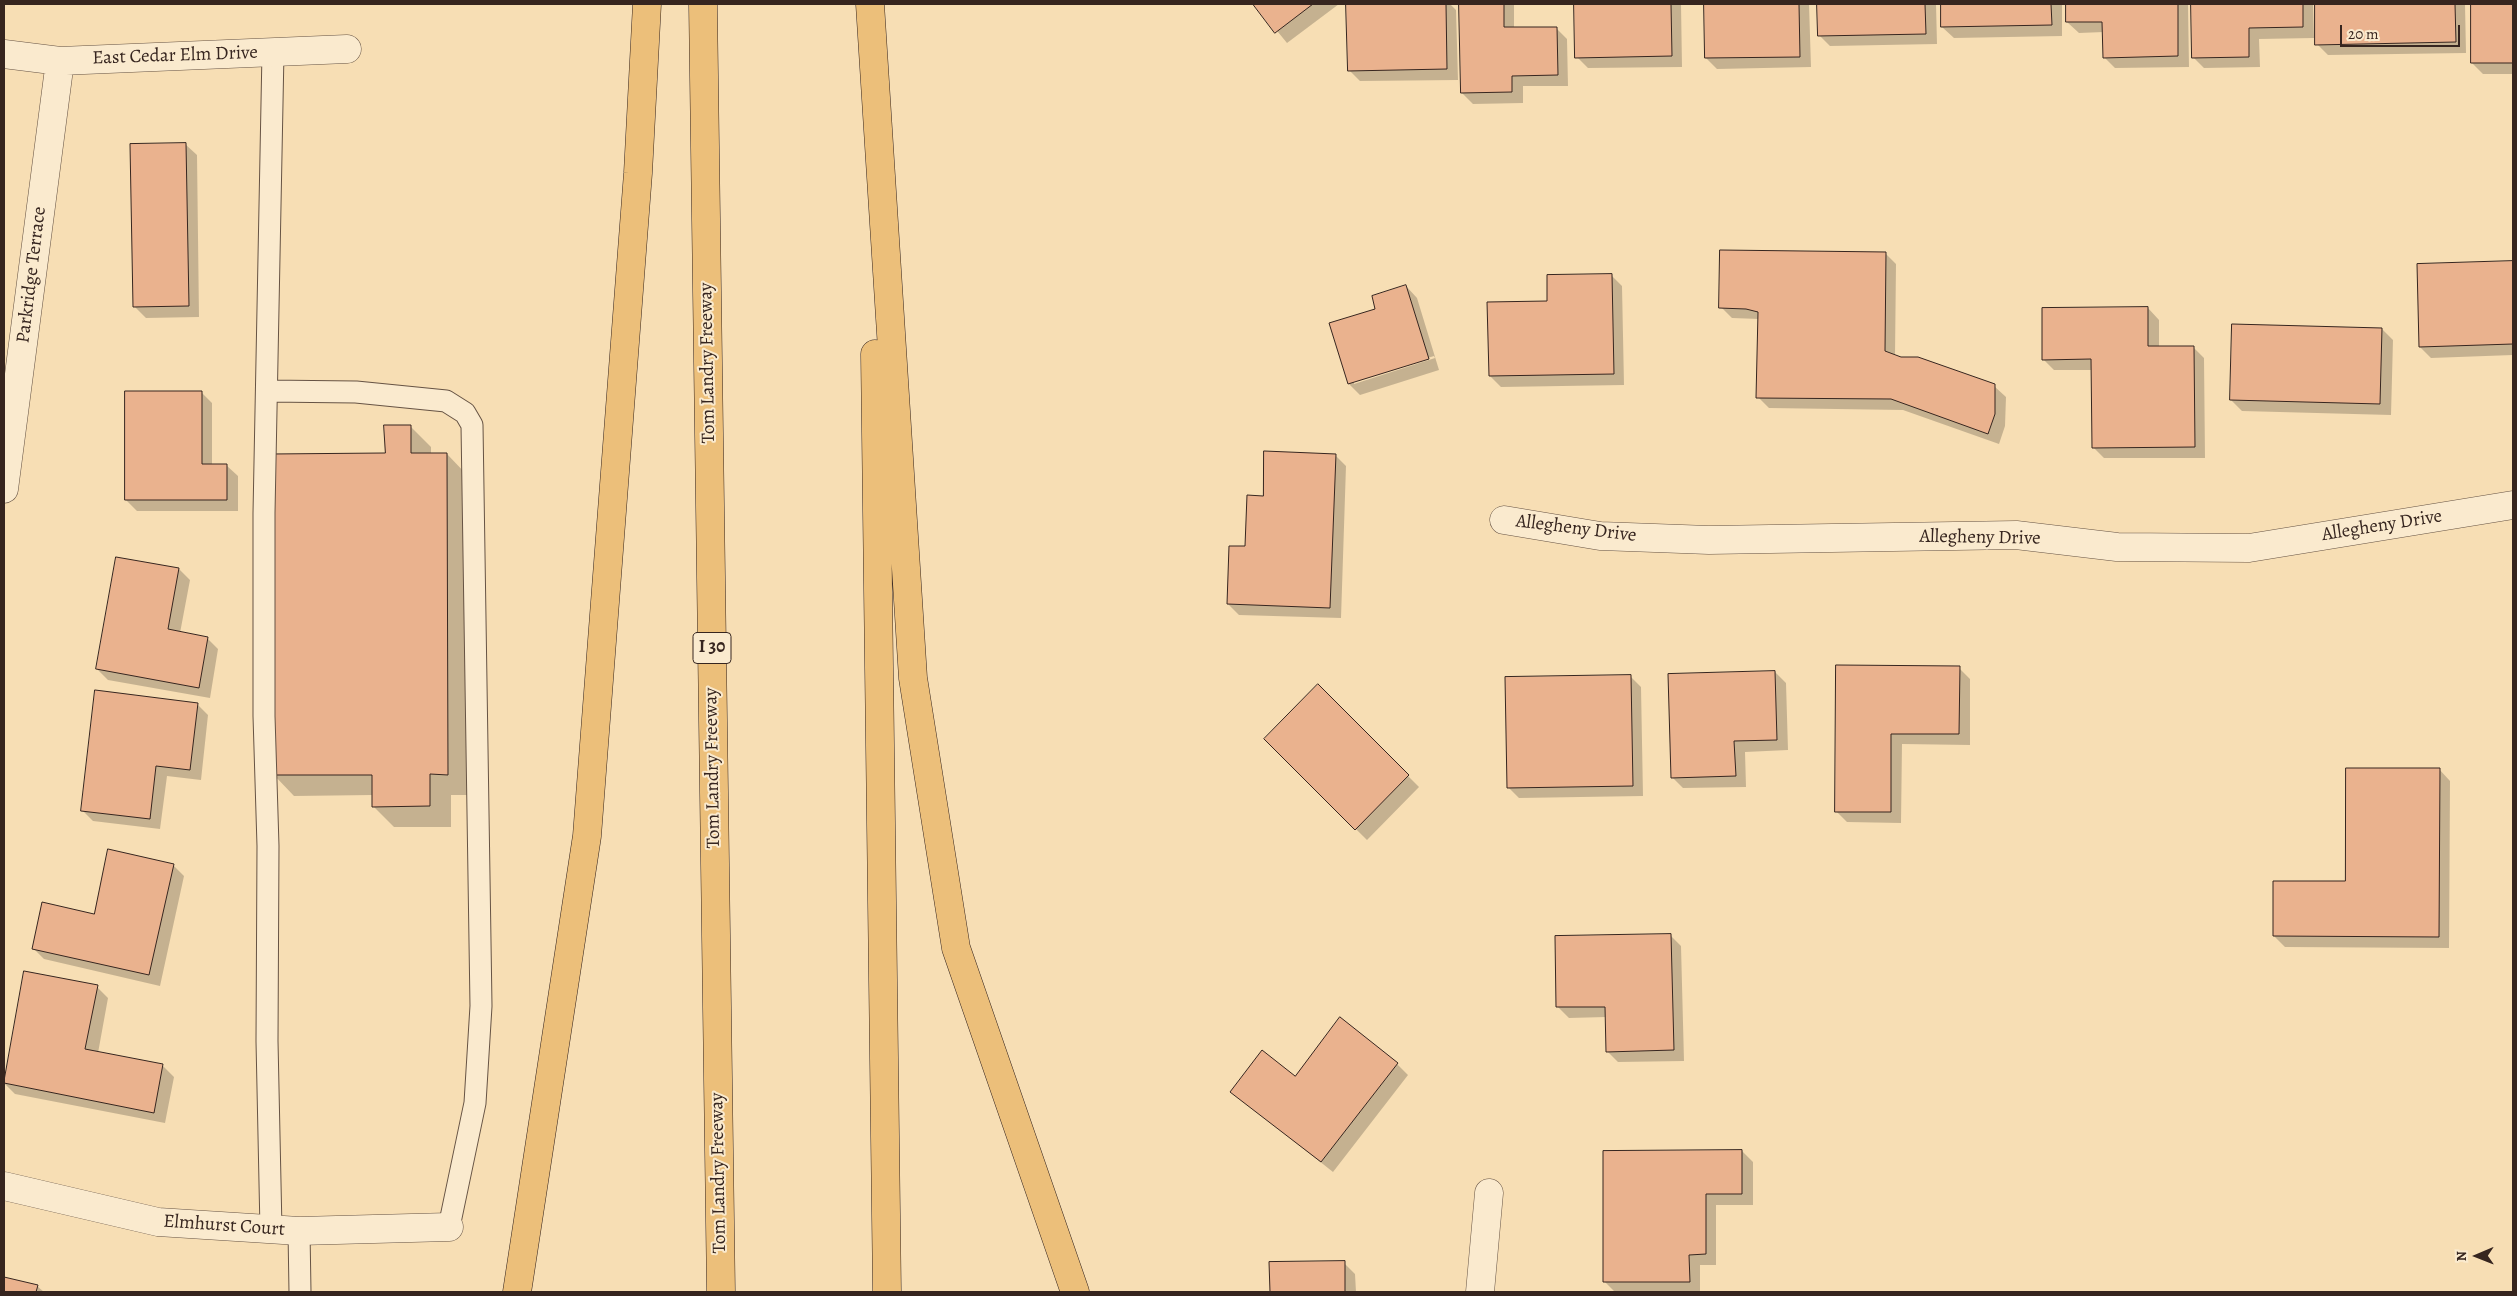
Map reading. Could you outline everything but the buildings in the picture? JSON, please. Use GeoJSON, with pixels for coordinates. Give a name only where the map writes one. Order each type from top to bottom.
{"type":"FeatureCollection","features":[{"type":"Feature","properties":{"kind":"highway"},"geometry":{"type":"LineString","coordinates":[[517,1292],[587,836],[638,172],[648,4]]}},
{"type":"Feature","properties":{"kind":"highway","name":"Tom Landry Freeway"},"geometry":{"type":"LineString","coordinates":[[703,4],[721,1292]]}},
{"type":"Feature","properties":{"kind":"highway"},"geometry":{"type":"LineString","coordinates":[[870,4],[887,1292]]}},
{"type":"Feature","properties":{"kind":"highway"},"geometry":{"type":"LineString","coordinates":[[870,4],[914,678],[956,948],[1075,1292]]}},
{"type":"Feature","properties":{"kind":"street","name":"East Cedar Elm Drive"},"geometry":{"type":"LineString","coordinates":[[4,54],[60,60],[348,49]]}},
{"type":"Feature","properties":{"kind":"street","name":"Parkridge Terrace"},"geometry":{"type":"LineString","coordinates":[[4,489],[60,60]]}},
{"type":"Feature","properties":{"kind":"street","name":"Allegheny Drive"},"geometry":{"type":"LineString","coordinates":[[1504,520],[1600,536],[1710,540],[2016,535],[2117,547],[2248,548],[2513,505]]}},
{"type":"Feature","properties":{"kind":"street","name":"Elmhurst Court"},"geometry":{"type":"LineString","coordinates":[[4,1186],[158,1222],[299,1231],[449,1227]]}},
{"type":"Feature","properties":{"kind":"street"},"geometry":{"type":"LineString","coordinates":[[1480,1292],[1489,1193]]}},
{"type":"Feature","properties":{"kind":"lane"},"geometry":{"type":"LineString","coordinates":[[271,1230],[267,1041],[268,846],[264,716],[264,513],[268,391],[273,52]]}},
{"type":"Feature","properties":{"kind":"lane"},"geometry":{"type":"LineString","coordinates":[[268,391],[356,392],[446,401],[465,413],[472,425],[480,1006],[475,1102],[449,1227]]}},
{"type":"Feature","properties":{"kind":"lane"},"geometry":{"type":"LineString","coordinates":[[299,1231],[300,1292]]}}]}
